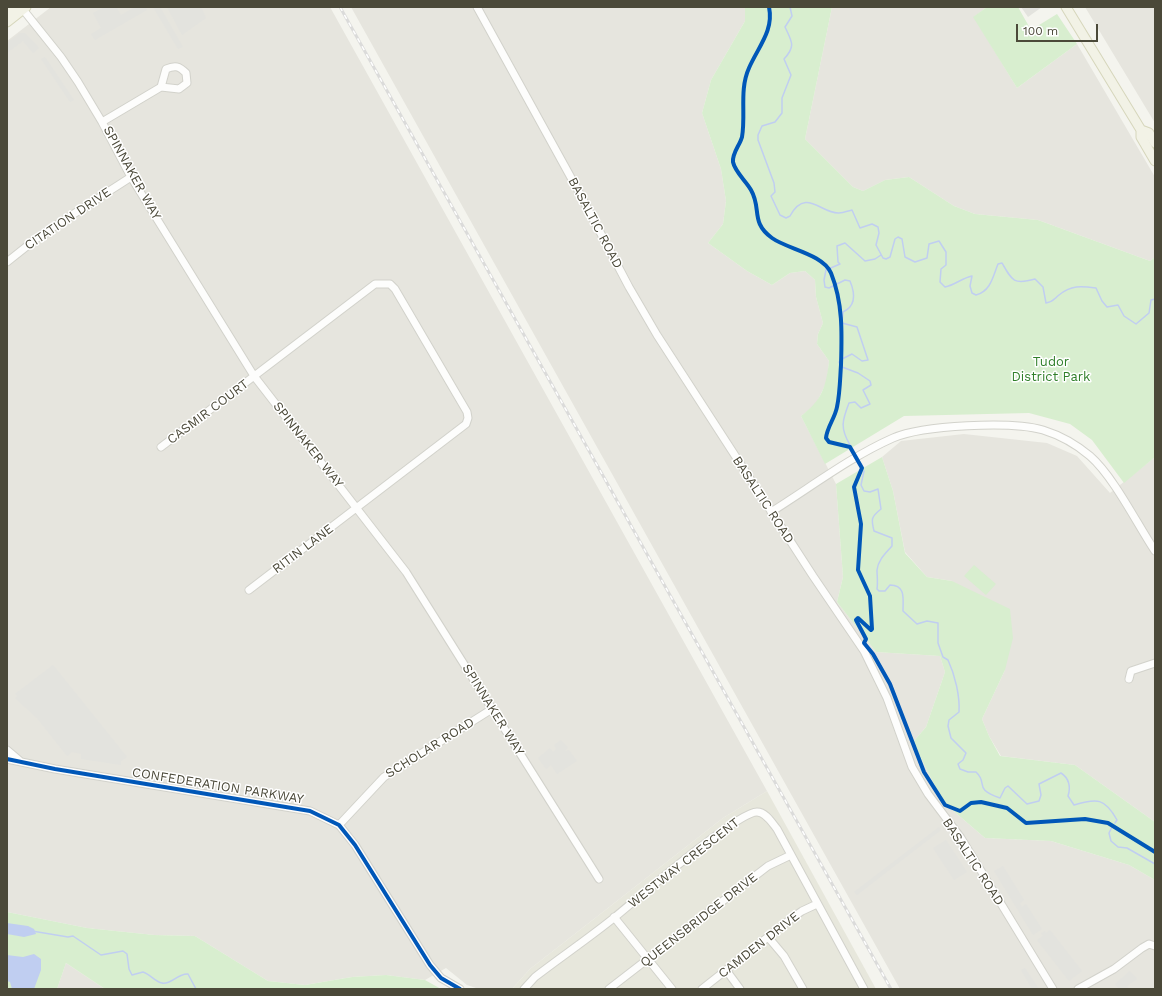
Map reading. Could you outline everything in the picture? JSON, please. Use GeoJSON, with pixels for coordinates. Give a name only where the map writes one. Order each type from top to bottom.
{"type":"FeatureCollection","features":[{"type":"Feature","properties":{"kind":"main road"},"geometry":{"type":"LineString","coordinates":[[7,12],[13,7]]}},
{"type":"Feature","properties":{"kind":"main road"},"geometry":{"type":"LineString","coordinates":[[1066,7],[1141,130],[1141,136],[1155,160]]}},
{"type":"Feature","properties":{"kind":"main road"},"geometry":{"type":"LineString","coordinates":[[7,22],[24,8]]}},
{"type":"Feature","properties":{"kind":"main road"},"geometry":{"type":"LineString","coordinates":[[1141,130],[1149,133],[1155,143]]}},
{"type":"Feature","properties":{"kind":"street","name":"BASALTIC ROAD"},"geometry":{"type":"LineString","coordinates":[[477,7],[642,310],[678,369],[870,662],[887,698],[912,767],[928,794],[961,838],[1053,989]]}},
{"type":"Feature","properties":{"kind":"street","name":"SPINNAKER WAY"},"geometry":{"type":"LineString","coordinates":[[24,8],[61,57],[102,122],[131,177],[254,376],[406,572],[600,879]]}},
{"type":"Feature","properties":{"kind":"street"},"geometry":{"type":"LineString","coordinates":[[102,122],[161,87]]}},
{"type":"Feature","properties":{"kind":"street","name":"CITATION DRIVE"},"geometry":{"type":"LineString","coordinates":[[7,262],[41,234],[131,177]]}},
{"type":"Feature","properties":{"kind":"street","name":"CASMIR COURT"},"geometry":{"type":"LineString","coordinates":[[161,447],[375,284],[390,284],[395,289],[467,412],[468,418],[460,428],[357,508]]}},
{"type":"Feature","properties":{"kind":"street"},"geometry":{"type":"LineString","coordinates":[[771,512],[856,458],[905,433],[935,428],[1001,426],[1030,427],[1057,436],[1072,443],[1091,456],[1111,483],[1155,551]]}},
{"type":"Feature","properties":{"kind":"street","name":"RITIN LANE"},"geometry":{"type":"LineString","coordinates":[[249,590],[357,508]]}},
{"type":"Feature","properties":{"kind":"street"},"geometry":{"type":"LineString","coordinates":[[1130,679],[1131,671],[1155,664]]}},
{"type":"Feature","properties":{"kind":"street","name":"SCHOLAR ROAD"},"geometry":{"type":"LineString","coordinates":[[339,825],[384,777],[492,709]]}},
{"type":"Feature","properties":{"kind":"street"},"geometry":{"type":"LineString","coordinates":[[7,750],[20,761]]}},
{"type":"Feature","properties":{"kind":"street","name":"CONFEDERATION PARKWAY"},"geometry":{"type":"LineString","coordinates":[[7,759],[55,769],[310,811],[339,825],[355,845],[430,965],[441,978],[460,989]]}},
{"type":"Feature","properties":{"kind":"street","name":"WESTWAY CRESCENT"},"geometry":{"type":"LineString","coordinates":[[524,989],[535,977],[614,918],[689,857],[748,814],[758,812],[767,816],[777,829],[864,989]]}},
{"type":"Feature","properties":{"kind":"street","name":"QUEENSBRIDGE DRIVE"},"geometry":{"type":"LineString","coordinates":[[609,989],[768,866],[790,855]]}},
{"type":"Feature","properties":{"kind":"street","name":"CAMDEN DRIVE"},"geometry":{"type":"LineString","coordinates":[[702,989],[802,911],[817,904]]}},
{"type":"Feature","properties":{"kind":"street"},"geometry":{"type":"LineString","coordinates":[[614,918],[672,989]]}},
{"type":"Feature","properties":{"kind":"street"},"geometry":{"type":"LineString","coordinates":[[768,937],[784,956],[803,989]]}},
{"type":"Feature","properties":{"kind":"street"},"geometry":{"type":"LineString","coordinates":[[1078,989],[1114,969],[1148,944],[1155,946]]}},
{"type":"Feature","properties":{"kind":"street"},"geometry":{"type":"LineString","coordinates":[[726,970],[740,989]]}},
{"type":"Feature","properties":{"kind":"shaded area"},"geometry":{"type":"Polygon","coordinates":[[[51,7],[330,7],[767,791],[723,818],[530,969],[512,989],[479,989],[467,985],[446,968],[425,980],[386,975],[352,977],[305,985],[268,981],[195,936],[154,935],[87,928],[7,912],[7,41],[51,7]]]}},
{"type":"Feature","properties":{"kind":"shaded area"},"geometry":{"type":"Polygon","coordinates":[[[104,7],[116,7],[121,15],[135,7],[145,7],[147,10],[95,40],[91,34],[101,28],[93,13],[104,7]]]}},
{"type":"Feature","properties":{"kind":"shaded area"},"geometry":{"type":"Polygon","coordinates":[[[153,7],[160,7],[183,47],[178,49],[153,7]]]}},
{"type":"Feature","properties":{"kind":"shaded area"},"geometry":{"type":"Polygon","coordinates":[[[167,7],[201,7],[206,18],[182,35],[167,7]]]}},
{"type":"Feature","properties":{"kind":"shaded area"},"geometry":{"type":"Polygon","coordinates":[[[351,7],[745,7],[745,21],[711,80],[702,113],[721,169],[726,201],[723,224],[708,243],[747,271],[772,285],[790,273],[805,271],[815,280],[816,297],[823,323],[818,334],[817,344],[829,361],[827,381],[815,406],[801,416],[836,484],[843,577],[837,602],[876,652],[940,656],[945,672],[926,727],[913,742],[943,802],[985,838],[1051,841],[1129,865],[1155,880],[1155,989],[900,989],[351,7]]]}},
{"type":"Feature","properties":{"kind":"shaded area"},"geometry":{"type":"Polygon","coordinates":[[[832,7],[987,7],[974,17],[1017,88],[1077,44],[1155,177],[1155,257],[1150,261],[1038,220],[975,214],[954,206],[909,177],[885,180],[863,191],[853,187],[805,139],[832,7]]]}},
{"type":"Feature","properties":{"kind":"shaded area"},"geometry":{"type":"Polygon","coordinates":[[[1021,7],[1042,7],[1028,17],[1021,7]]]}},
{"type":"Feature","properties":{"kind":"shaded area"},"geometry":{"type":"Polygon","coordinates":[[[1085,7],[1155,7],[1155,123],[1085,7]]]}},
{"type":"Feature","properties":{"kind":"shaded area"},"geometry":{"type":"Polygon","coordinates":[[[20,33],[25,33],[39,48],[33,53],[23,41],[7,53],[7,43],[20,33]]]}},
{"type":"Feature","properties":{"kind":"shaded area"},"geometry":{"type":"Polygon","coordinates":[[[45,57],[74,100],[70,102],[41,59],[45,57]]]}},
{"type":"Feature","properties":{"kind":"shaded area"},"geometry":{"type":"Polygon","coordinates":[[[964,434],[1047,443],[1077,456],[1110,493],[1155,457],[1155,822],[1075,765],[1001,756],[989,736],[982,719],[1005,670],[952,581],[927,577],[905,552],[893,491],[882,457],[901,441],[964,434]]]}},
{"type":"Feature","properties":{"kind":"shaded area"},"geometry":{"type":"Polygon","coordinates":[[[53,665],[127,757],[121,761],[121,765],[81,759],[81,754],[72,752],[67,756],[37,718],[15,698],[17,696],[15,694],[53,665]]]}},
{"type":"Feature","properties":{"kind":"shaded area"},"geometry":{"type":"Polygon","coordinates":[[[561,740],[568,748],[565,751],[569,750],[577,761],[557,774],[551,765],[546,769],[538,758],[550,748],[553,752],[556,749],[554,745],[561,740]]]}},
{"type":"Feature","properties":{"kind":"shaded area"},"geometry":{"type":"Polygon","coordinates":[[[767,791],[876,989],[512,989],[530,969],[723,818],[767,791]]]}},
{"type":"Feature","properties":{"kind":"shaded area"},"geometry":{"type":"Polygon","coordinates":[[[939,827],[941,830],[857,895],[854,892],[939,827]]]}},
{"type":"Feature","properties":{"kind":"shaded area"},"geometry":{"type":"Polygon","coordinates":[[[946,840],[967,872],[954,880],[933,848],[946,840]]]}},
{"type":"Feature","properties":{"kind":"shaded area"},"geometry":{"type":"Polygon","coordinates":[[[1003,866],[1024,900],[1020,903],[1022,907],[1026,904],[1042,929],[1033,935],[994,871],[1003,866]]]}},
{"type":"Feature","properties":{"kind":"shaded area"},"geometry":{"type":"Polygon","coordinates":[[[1050,930],[1082,971],[1069,981],[1037,940],[1043,936],[1041,933],[1045,931],[1046,933],[1050,930]]]}},
{"type":"Feature","properties":{"kind":"shaded area"},"geometry":{"type":"Polygon","coordinates":[[[66,963],[105,989],[57,989],[66,963]]]}},
{"type":"Feature","properties":{"kind":"shaded area"},"geometry":{"type":"Polygon","coordinates":[[[1025,968],[1039,989],[1032,989],[1021,970],[1025,968]]]}},
{"type":"Feature","properties":{"kind":"shaded area"},"geometry":{"type":"Polygon","coordinates":[[[1130,971],[1137,979],[1127,986],[1129,989],[1119,989],[1115,984],[1130,971]]]}},
{"type":"Feature","properties":{"kind":"green space","name":"Tudor District Park"},"geometry":{"type":"Polygon","coordinates":[[[745,7],[832,7],[805,139],[853,187],[863,191],[885,180],[909,177],[954,206],[975,214],[1038,220],[1150,261],[1155,257],[1155,457],[1124,483],[1092,440],[1070,424],[1029,413],[904,416],[825,464],[801,416],[814,404],[822,392],[829,361],[817,344],[818,334],[823,323],[816,297],[815,280],[805,271],[790,273],[772,285],[747,271],[708,243],[723,224],[726,201],[721,169],[702,113],[711,80],[745,21],[745,7]]]}},
{"type":"Feature","properties":{"kind":"green space"},"geometry":{"type":"Polygon","coordinates":[[[987,7],[1018,7],[1031,30],[1057,14],[1077,44],[1017,88],[973,17],[987,7]]]}},
{"type":"Feature","properties":{"kind":"green space"},"geometry":{"type":"Polygon","coordinates":[[[882,457],[893,491],[905,553],[927,577],[952,581],[1010,609],[1013,638],[1005,670],[982,719],[1000,756],[1075,765],[1155,822],[1155,880],[1129,865],[1051,841],[985,838],[943,802],[913,742],[926,727],[945,672],[940,656],[876,652],[837,602],[843,577],[836,484],[882,457]]]}},
{"type":"Feature","properties":{"kind":"green space"},"geometry":{"type":"Polygon","coordinates":[[[974,565],[996,584],[986,595],[964,576],[974,565]]]}},
{"type":"Feature","properties":{"kind":"green space"},"geometry":{"type":"Polygon","coordinates":[[[7,912],[87,928],[154,935],[195,936],[268,981],[305,985],[352,977],[386,975],[425,980],[441,989],[105,989],[66,963],[57,989],[7,989],[7,912]]]}},
{"type":"Feature","properties":{"kind":"water"},"geometry":{"type":"Polygon","coordinates":[[[7,923],[28,926],[34,929],[36,934],[24,937],[7,934],[7,923]]]}},
{"type":"Feature","properties":{"kind":"water"},"geometry":{"type":"Polygon","coordinates":[[[34,954],[41,959],[41,970],[34,989],[12,989],[10,982],[7,981],[7,955],[23,957],[34,954]]]}},
{"type":"Feature","properties":{"kind":"waterway"},"geometry":{"type":"LineString","coordinates":[[790,7],[792,16],[785,27],[792,44],[788,55],[784,59],[791,75],[782,98],[782,113],[775,122],[762,126],[758,135],[758,140],[774,183],[775,192],[771,196],[780,215],[786,218],[790,216],[802,203],[814,204],[832,212],[841,213],[852,210],[860,228],[872,224],[878,227],[879,233],[876,245],[883,258],[886,259],[890,257],[895,239],[898,237],[902,239],[905,257],[915,262],[927,258],[929,244],[939,241],[946,252],[946,265],[941,269],[940,282],[945,287],[972,276],[970,286],[972,293],[976,295],[988,287],[998,264],[1002,263],[1008,274],[1014,280],[1022,282],[1035,279],[1043,287],[1046,303],[1052,301],[1068,289],[1081,287],[1096,288],[1102,301],[1107,307],[1118,305],[1124,316],[1136,324],[1149,313],[1151,300],[1155,299]]}},
{"type":"Feature","properties":{"kind":"waterway"},"geometry":{"type":"LineString","coordinates":[[850,445],[843,429],[849,403],[855,402],[861,408],[870,404],[863,390],[871,385],[870,381],[858,373],[842,367],[839,362],[852,354],[862,361],[868,360],[857,327],[842,323],[843,312],[850,306],[853,299],[853,290],[850,281],[845,280],[829,288],[825,287],[824,280],[826,270],[840,264],[838,262],[837,246],[845,243],[865,261],[875,259],[881,255]]}},
{"type":"Feature","properties":{"kind":"waterway"},"geometry":{"type":"LineString","coordinates":[[864,471],[861,485],[864,491],[870,492],[878,489],[881,509],[873,518],[872,524],[874,531],[892,538],[892,546],[878,566],[877,589],[879,591],[885,591],[890,585],[899,587],[903,598],[903,611],[917,624],[927,621],[938,623],[938,643],[943,657],[948,660],[951,666],[958,692],[959,712],[949,720],[948,726],[951,738],[966,753],[963,760],[958,764],[960,769],[968,772],[976,772],[980,776],[982,786],[991,795],[1000,798],[1005,788],[1008,786],[1027,804],[1039,801],[1041,795],[1039,784],[1061,773],[1068,780],[1068,796],[1074,805],[1089,801],[1100,802],[1108,807],[1113,813],[1117,820],[1115,823]]}},
{"type":"Feature","properties":{"kind":"waterway"},"geometry":{"type":"LineString","coordinates":[[1112,827],[1109,833],[1111,841],[1118,847],[1127,848],[1155,864]]}},
{"type":"Feature","properties":{"kind":"waterway"},"geometry":{"type":"LineString","coordinates":[[32,931],[68,937],[73,936],[101,955],[123,951],[127,954],[129,969],[132,975],[143,972],[157,981],[165,983],[172,981],[181,975],[188,974],[196,989]]}},
{"type":"Feature","properties":{"kind":"railway"},"geometry":{"type":"LineString","coordinates":[[340,7],[891,989]]}},
{"type":"Feature","properties":{"kind":"cycle path"},"geometry":{"type":"LineString","coordinates":[[769,7],[770,16],[767,31],[746,76],[743,93],[742,137],[734,155],[733,162],[734,166],[751,190],[756,203],[757,215],[765,232],[779,242],[813,256],[821,261],[827,266],[835,284],[841,318],[841,365],[837,407],[826,438],[829,442],[850,447],[862,468],[854,487],[861,524],[858,570],[870,596],[872,629],[871,630],[858,618],[856,620],[866,639],[864,643],[873,654],[890,684],[924,772],[945,805],[960,811],[971,803],[981,802],[1007,808],[1026,823],[1085,819],[1108,823],[1155,852]]}},
{"type":"Feature","properties":{"kind":"cycle path"},"geometry":{"type":"LineString","coordinates":[[7,759],[55,769],[310,811],[339,825],[355,845],[430,965],[441,978],[460,989]]}}]}
